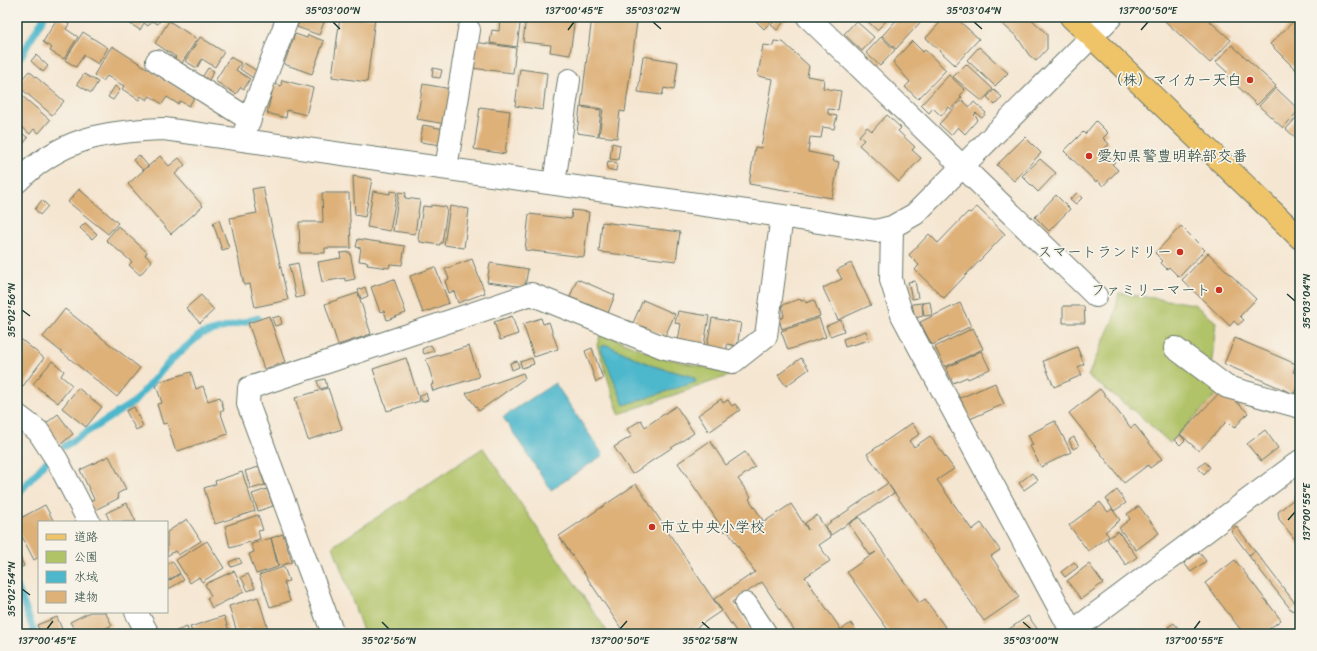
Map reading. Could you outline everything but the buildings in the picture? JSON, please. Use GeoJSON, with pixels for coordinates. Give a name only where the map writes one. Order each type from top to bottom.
{"type":"FeatureCollection","features":[{"type":"Feature","properties":{"kind":"main road"},"geometry":{"type":"LineString","coordinates":[[1071,17],[1300,238]]}},
{"type":"Feature","properties":{"kind":"street"},"geometry":{"type":"LineString","coordinates":[[246,130],[288,17]]}},
{"type":"Feature","properties":{"kind":"street"},"geometry":{"type":"LineString","coordinates":[[808,17],[1096,296]]}},
{"type":"Feature","properties":{"kind":"street"},"geometry":{"type":"LineString","coordinates":[[17,182],[54,152],[83,140],[122,131],[164,129],[246,130],[446,168],[782,216],[876,232],[892,227],[915,214],[1111,17]]}},
{"type":"Feature","properties":{"kind":"street"},"geometry":{"type":"LineString","coordinates":[[446,168],[469,30]]}},
{"type":"Feature","properties":{"kind":"street"},"geometry":{"type":"LineString","coordinates":[[157,61],[246,130]]}},
{"type":"Feature","properties":{"kind":"street"},"geometry":{"type":"LineString","coordinates":[[554,184],[569,80]]}},
{"type":"Feature","properties":{"kind":"street"},"geometry":{"type":"LineString","coordinates":[[333,634],[248,404],[249,388],[531,294],[665,348],[733,362],[766,336],[782,216]]}},
{"type":"Feature","properties":{"kind":"street"},"geometry":{"type":"LineString","coordinates":[[892,227],[891,280],[902,315],[1070,633],[1300,461]]}},
{"type":"Feature","properties":{"kind":"street"},"geometry":{"type":"LineString","coordinates":[[1175,348],[1227,387],[1300,407]]}},
{"type":"Feature","properties":{"kind":"street"},"geometry":{"type":"LineString","coordinates":[[17,415],[38,431],[57,460],[88,521]]}},
{"type":"Feature","properties":{"kind":"street"},"geometry":{"type":"LineString","coordinates":[[746,604],[766,634]]}},
{"type":"Feature","properties":{"kind":"street"},"geometry":{"type":"LineString","coordinates":[[137,613],[148,634]]}},
{"type":"Feature","properties":{"kind":"green space"},"geometry":{"type":"Polygon","coordinates":[[[1119,293],[1194,304],[1216,322],[1211,369],[1228,382],[1170,443],[1138,414],[1088,376],[1114,317],[1119,293]]]}},
{"type":"Feature","properties":{"kind":"green space"},"geometry":{"type":"Polygon","coordinates":[[[601,333],[660,357],[734,374],[619,414],[597,345],[601,333]],[[607,345],[624,405],[694,377],[653,366],[607,345]]]}},
{"type":"Feature","properties":{"kind":"green space"},"geometry":{"type":"Polygon","coordinates":[[[483,448],[609,634],[364,634],[333,546],[483,448]]]}},
{"type":"Feature","properties":{"kind":"water"},"geometry":{"type":"Polygon","coordinates":[[[607,345],[653,366],[694,377],[696,382],[624,405],[600,347],[607,345]]]}},
{"type":"Feature","properties":{"kind":"water"},"geometry":{"type":"Polygon","coordinates":[[[555,383],[603,455],[551,490],[503,417],[555,383]]]}},
{"type":"Feature","properties":{"kind":"waterway"},"geometry":{"type":"LineString","coordinates":[[17,63],[44,17]]}},
{"type":"Feature","properties":{"kind":"waterway"},"geometry":{"type":"LineString","coordinates":[[65,446],[134,402],[170,361],[201,334],[258,318]]}},
{"type":"Feature","properties":{"kind":"waterway"},"geometry":{"type":"LineString","coordinates":[[17,495],[47,461]]}},
{"type":"Feature","properties":{"kind":"waterway"},"geometry":{"type":"LineString","coordinates":[[17,586],[35,634]]}},
{"type":"Feature","properties":{"kind":"place","name":"（株）マイカー天白"},"geometry":{"type":"Point","coordinates":[1250,80]}},
{"type":"Feature","properties":{"kind":"place","name":"愛知県警豊明幹部交番"},"geometry":{"type":"Point","coordinates":[1089,156]}},
{"type":"Feature","properties":{"kind":"place","name":"スマートランドリー"},"geometry":{"type":"Point","coordinates":[1180,252]}},
{"type":"Feature","properties":{"kind":"place","name":"ファミリーマート"},"geometry":{"type":"Point","coordinates":[1219,290]}},
{"type":"Feature","properties":{"kind":"place","name":"市立中央小学校"},"geometry":{"type":"Point","coordinates":[652,527]}}]}
